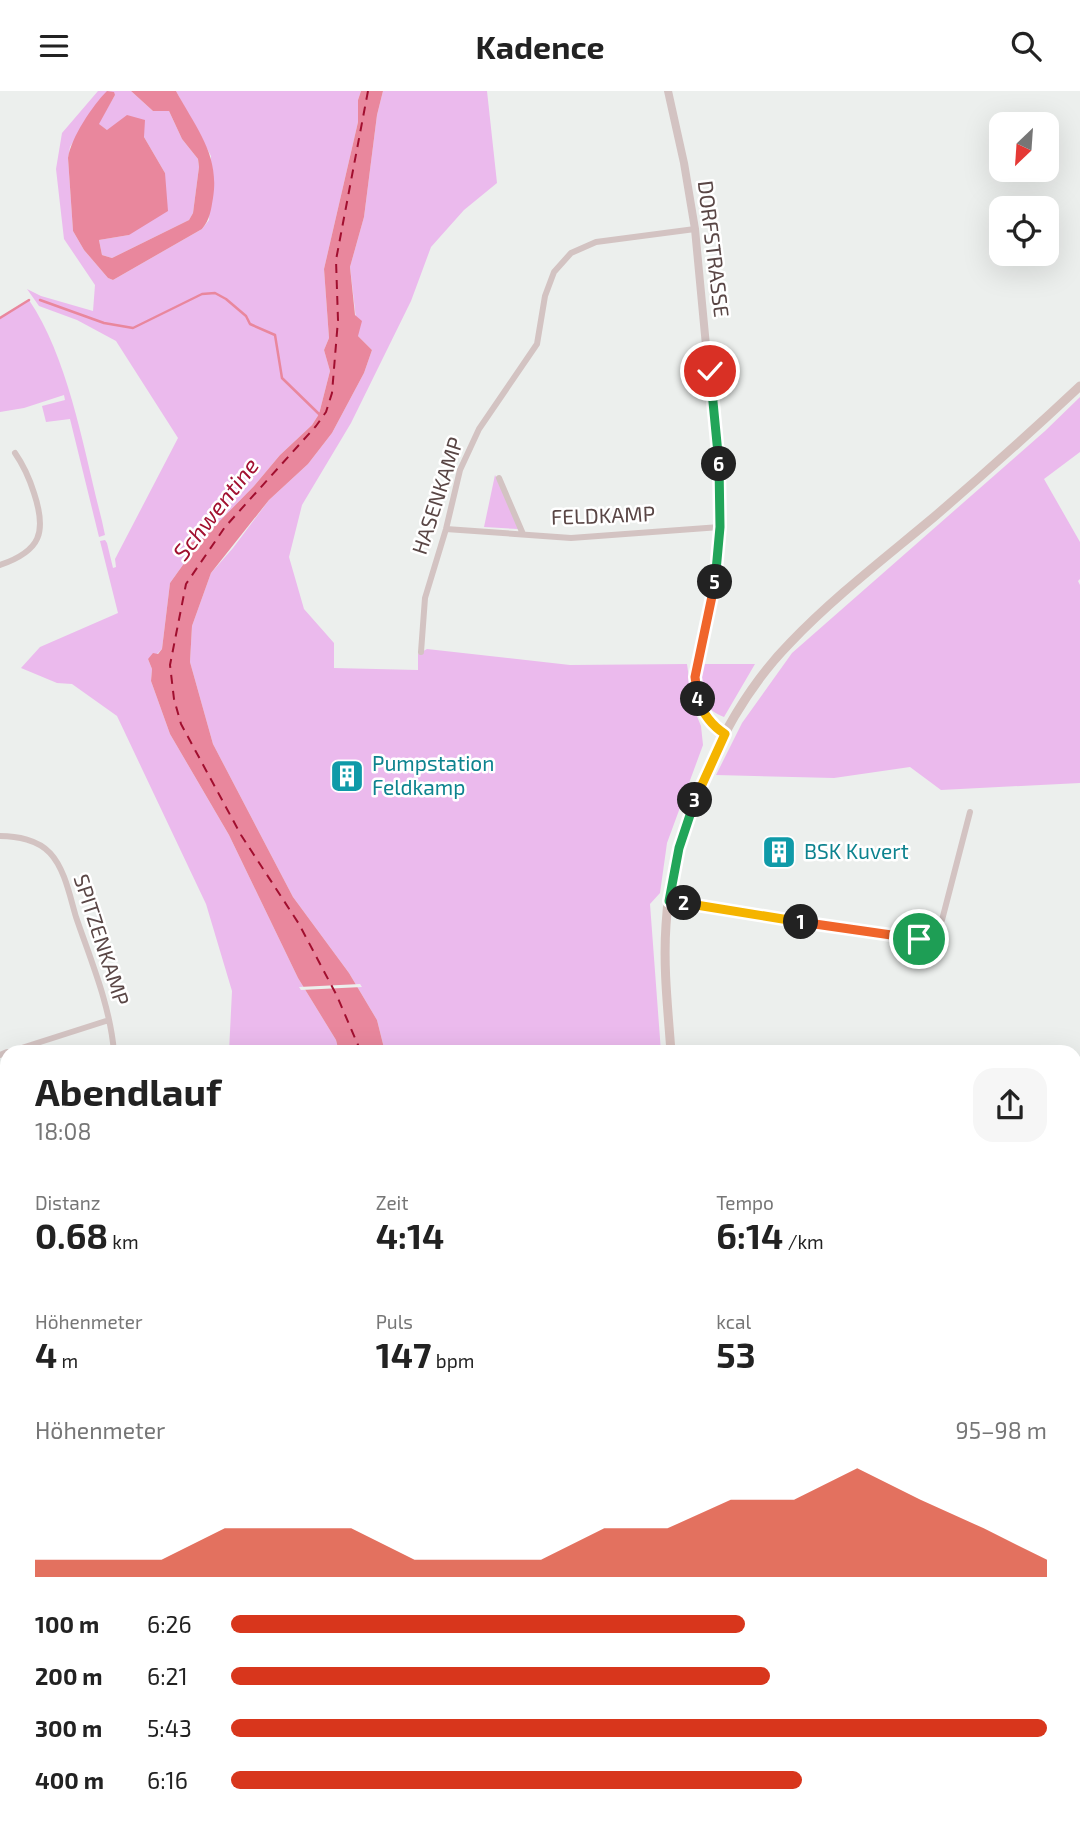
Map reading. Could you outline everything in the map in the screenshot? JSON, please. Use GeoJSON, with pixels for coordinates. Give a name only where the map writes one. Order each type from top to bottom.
{"type":"FeatureCollection","features":[{"type":"Feature","properties":{"kind":"main road"},"geometry":{"type":"LineString","coordinates":[[670,1045],[666,984],[666,925],[669,901],[682,837],[710,763],[725,734],[768,667],[789,643],[975,482],[1080,386]]}},
{"type":"Feature","properties":{"kind":"street","name":"DORFSTRASSE"},"geometry":{"type":"LineString","coordinates":[[668,91],[695,229],[718,454],[720,527],[715,584],[695,677],[696,692],[704,714],[714,727],[725,734]]}},
{"type":"Feature","properties":{"kind":"street","name":"HASENKAMP"},"geometry":{"type":"LineString","coordinates":[[421,652],[425,598],[460,470],[471,443],[534,352],[540,336],[548,286],[562,260],[580,247],[596,242],[695,229]]}},
{"type":"Feature","properties":{"kind":"street"},"geometry":{"type":"LineString","coordinates":[[0,565],[16,560],[34,544],[42,524],[26,469],[15,453]]}},
{"type":"Feature","properties":{"kind":"street"},"geometry":{"type":"LineString","coordinates":[[499,478],[523,534]]}},
{"type":"Feature","properties":{"kind":"street","name":"FELDKAMP"},"geometry":{"type":"LineString","coordinates":[[446,529],[571,538],[720,527]]}},
{"type":"Feature","properties":{"kind":"street"},"geometry":{"type":"LineString","coordinates":[[669,901],[919,939],[937,929],[942,919],[970,811]]}},
{"type":"Feature","properties":{"kind":"street","name":"SPITZENKAMP"},"geometry":{"type":"LineString","coordinates":[[0,836],[36,843],[50,853],[62,873],[109,1020],[113,1045]]}},
{"type":"Feature","properties":{"kind":"street"},"geometry":{"type":"LineString","coordinates":[[30,1045],[109,1020]]}},
{"type":"Feature","properties":{"kind":"shaded area"},"geometry":{"type":"Polygon","coordinates":[[[98,91],[131,91],[153,111],[169,111],[182,139],[198,159],[193,213],[189,220],[112,258],[102,255],[99,240],[129,235],[165,173],[144,137],[107,130],[98,124],[115,95],[99,100],[70,147],[68,158],[73,231],[84,250],[108,278],[113,280],[202,229],[209,220],[211,156],[176,91],[361,91],[358,100],[358,122],[324,269],[329,338],[324,350],[330,371],[319,414],[312,425],[280,455],[203,538],[185,545],[185,562],[170,583],[162,649],[148,659],[152,669],[151,681],[170,734],[229,835],[298,978],[337,1045],[229,1045],[232,991],[206,904],[117,716],[72,684],[57,683],[21,668],[40,647],[118,613],[100,541],[105,540],[107,543],[113,568],[116,567],[115,559],[178,438],[116,341],[77,320],[39,306],[27,289],[41,296],[93,311],[95,285],[64,239],[56,169],[62,133],[98,91]]]}},
{"type":"Feature","properties":{"kind":"shaded area"},"geometry":{"type":"Polygon","coordinates":[[[107,91],[114,92],[115,95],[99,124],[107,130],[127,115],[145,120],[144,137],[165,173],[168,211],[129,235],[99,240],[102,255],[112,258],[189,220],[193,213],[198,159],[182,139],[169,111],[153,111],[131,91],[176,91],[205,142],[213,168],[214,183],[210,214],[202,229],[113,280],[108,278],[84,250],[73,231],[68,158],[73,141],[83,123],[107,91]]]}},
{"type":"Feature","properties":{"kind":"shaded area"},"geometry":{"type":"Polygon","coordinates":[[[361,91],[383,91],[377,115],[364,217],[350,267],[355,315],[362,321],[358,336],[372,350],[364,373],[332,433],[308,464],[269,500],[211,573],[192,626],[190,662],[213,744],[293,897],[349,973],[377,1020],[383,1045],[337,1045],[298,978],[229,835],[170,734],[151,681],[152,669],[148,659],[162,649],[170,583],[185,562],[185,545],[203,538],[280,455],[312,425],[319,414],[330,371],[324,350],[329,338],[324,269],[358,122],[358,100],[361,91]]]}},
{"type":"Feature","properties":{"kind":"shaded area"},"geometry":{"type":"Polygon","coordinates":[[[383,91],[487,91],[497,183],[464,210],[431,247],[411,301],[351,423],[302,505],[289,557],[304,609],[334,643],[334,668],[418,670],[418,654],[427,649],[570,665],[687,664],[693,707],[701,726],[703,745],[667,843],[660,893],[650,904],[660,1045],[383,1045],[377,1020],[349,973],[293,897],[213,744],[190,662],[192,626],[211,573],[269,500],[308,464],[332,433],[364,373],[372,350],[358,336],[350,267],[364,217],[377,115],[383,91]]]}},
{"type":"Feature","properties":{"kind":"shaded area"},"geometry":{"type":"Polygon","coordinates":[[[29,300],[55,350],[74,406],[105,535],[99,537],[70,419],[46,422],[42,406],[65,400],[64,395],[24,408],[0,412],[0,318],[29,300]]]}},
{"type":"Feature","properties":{"kind":"shaded area"},"geometry":{"type":"Polygon","coordinates":[[[1080,397],[1080,452],[1044,479],[1080,542],[1080,783],[941,790],[910,767],[834,778],[716,775],[742,723],[792,653],[1045,431],[1080,397]]]}},
{"type":"Feature","properties":{"kind":"shaded area"},"geometry":{"type":"Polygon","coordinates":[[[495,475],[519,525],[518,529],[484,527],[495,475]]]}},
{"type":"Feature","properties":{"kind":"shaded area"},"geometry":{"type":"Polygon","coordinates":[[[701,664],[755,664],[724,717],[709,708],[701,696],[701,664]]]}},
{"type":"Feature","properties":{"kind":"pier"},"geometry":{"type":"Polygon","coordinates":[[[360,984],[362,987],[301,990],[299,987],[360,984]]]}},
{"type":"Feature","properties":{"kind":"waterway"},"geometry":{"type":"LineString","coordinates":[[40,300],[104,323],[133,328],[202,294],[215,293],[246,316],[250,324],[275,335],[282,378],[319,414],[322,413]]}},
{"type":"Feature","properties":{"kind":"waterway"},"geometry":{"type":"LineString","coordinates":[[0,318],[29,300]]}},
{"type":"Feature","properties":{"kind":"ferry route"},"geometry":{"type":"LineString","coordinates":[[358,1045],[337,996],[299,924],[241,835],[181,724],[174,699],[170,665],[186,584],[225,527],[326,412],[332,393],[338,320],[336,260],[368,91]]}},
{"type":"Feature","properties":{"kind":"place","name":"Pumpstation Feldkamp"},"geometry":{"type":"Point","coordinates":[347,776]}},
{"type":"Feature","properties":{"kind":"place","name":"BSK Kuvert"},"geometry":{"type":"Point","coordinates":[779,852]}},
{"type":"Feature","properties":{"kind":"route"},"geometry":{"type":"LineString","coordinates":[[710,371],[718,454],[720,527],[715,584],[695,677],[696,692],[704,714],[714,727],[725,734],[694,803],[679,848],[669,901],[919,939]]}},
{"type":"Feature","properties":{"kind":"water label","name":"Schwentine"},"geometry":{"type":"Point","coordinates":[216,509]}}]}
